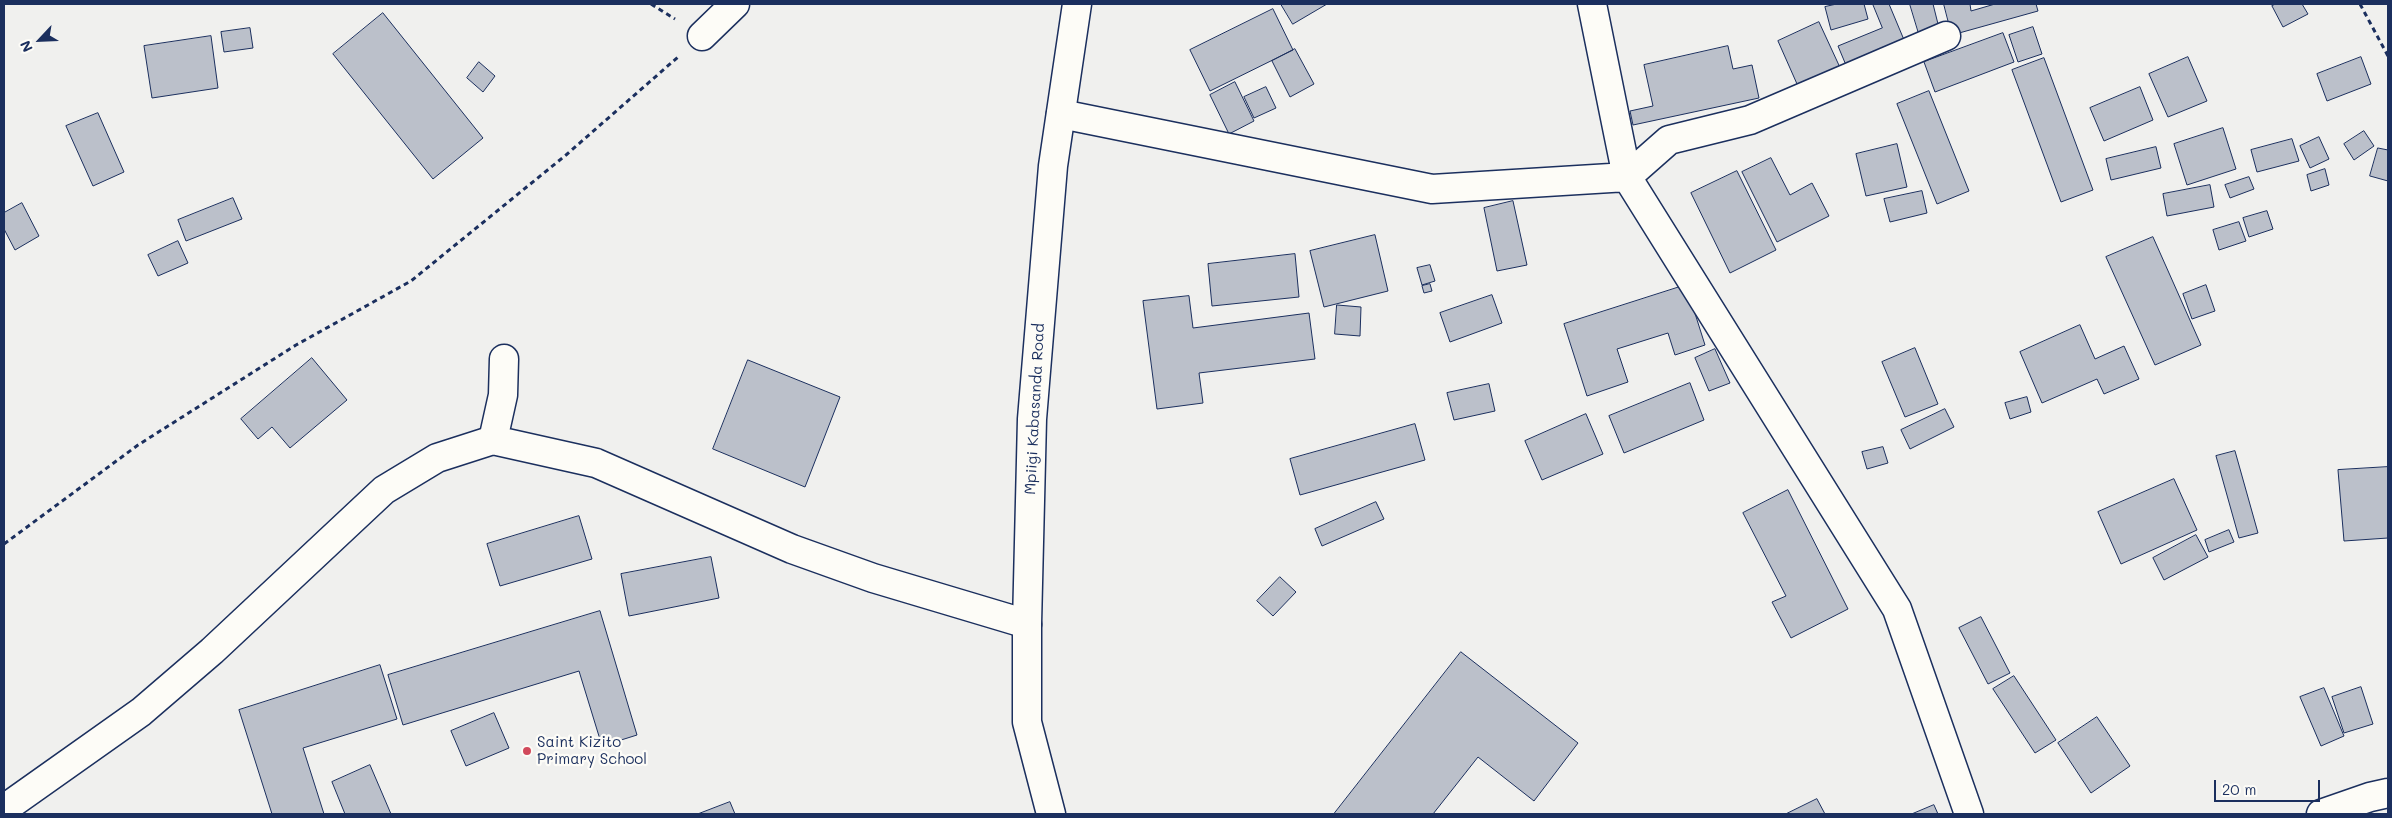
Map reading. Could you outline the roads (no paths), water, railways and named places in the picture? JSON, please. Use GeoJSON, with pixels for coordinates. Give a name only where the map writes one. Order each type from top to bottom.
{"type":"FeatureCollection","features":[{"type":"Feature","properties":{"kind":"street"},"geometry":{"type":"LineString","coordinates":[[702,36],[735,4]]}},
{"type":"Feature","properties":{"kind":"street","name":"Mpiigi Kabasanda Road"},"geometry":{"type":"LineString","coordinates":[[1051,814],[1027,722],[1027,624],[1032,419],[1053,166],[1077,4]]}},
{"type":"Feature","properties":{"kind":"street"},"geometry":{"type":"LineString","coordinates":[[1592,4],[1627,177],[1897,609],[1969,814]]}},
{"type":"Feature","properties":{"kind":"street"},"geometry":{"type":"LineString","coordinates":[[1061,114],[1432,189],[1627,177],[1669,140],[1750,120],[1946,36]]}},
{"type":"Feature","properties":{"kind":"street"},"geometry":{"type":"LineString","coordinates":[[493,440],[504,395],[504,359]]}},
{"type":"Feature","properties":{"kind":"street"},"geometry":{"type":"LineString","coordinates":[[4,809],[141,712],[212,651],[384,490],[437,458],[493,440],[596,463],[792,549],[873,578],[1027,624]]}},
{"type":"Feature","properties":{"kind":"street"},"geometry":{"type":"LineString","coordinates":[[2321,814],[2370,797],[2388,793]]}},
{"type":"Feature","properties":{"kind":"place","name":"Saint Kizito Primary School"},"geometry":{"type":"Point","coordinates":[527,751]}}]}
